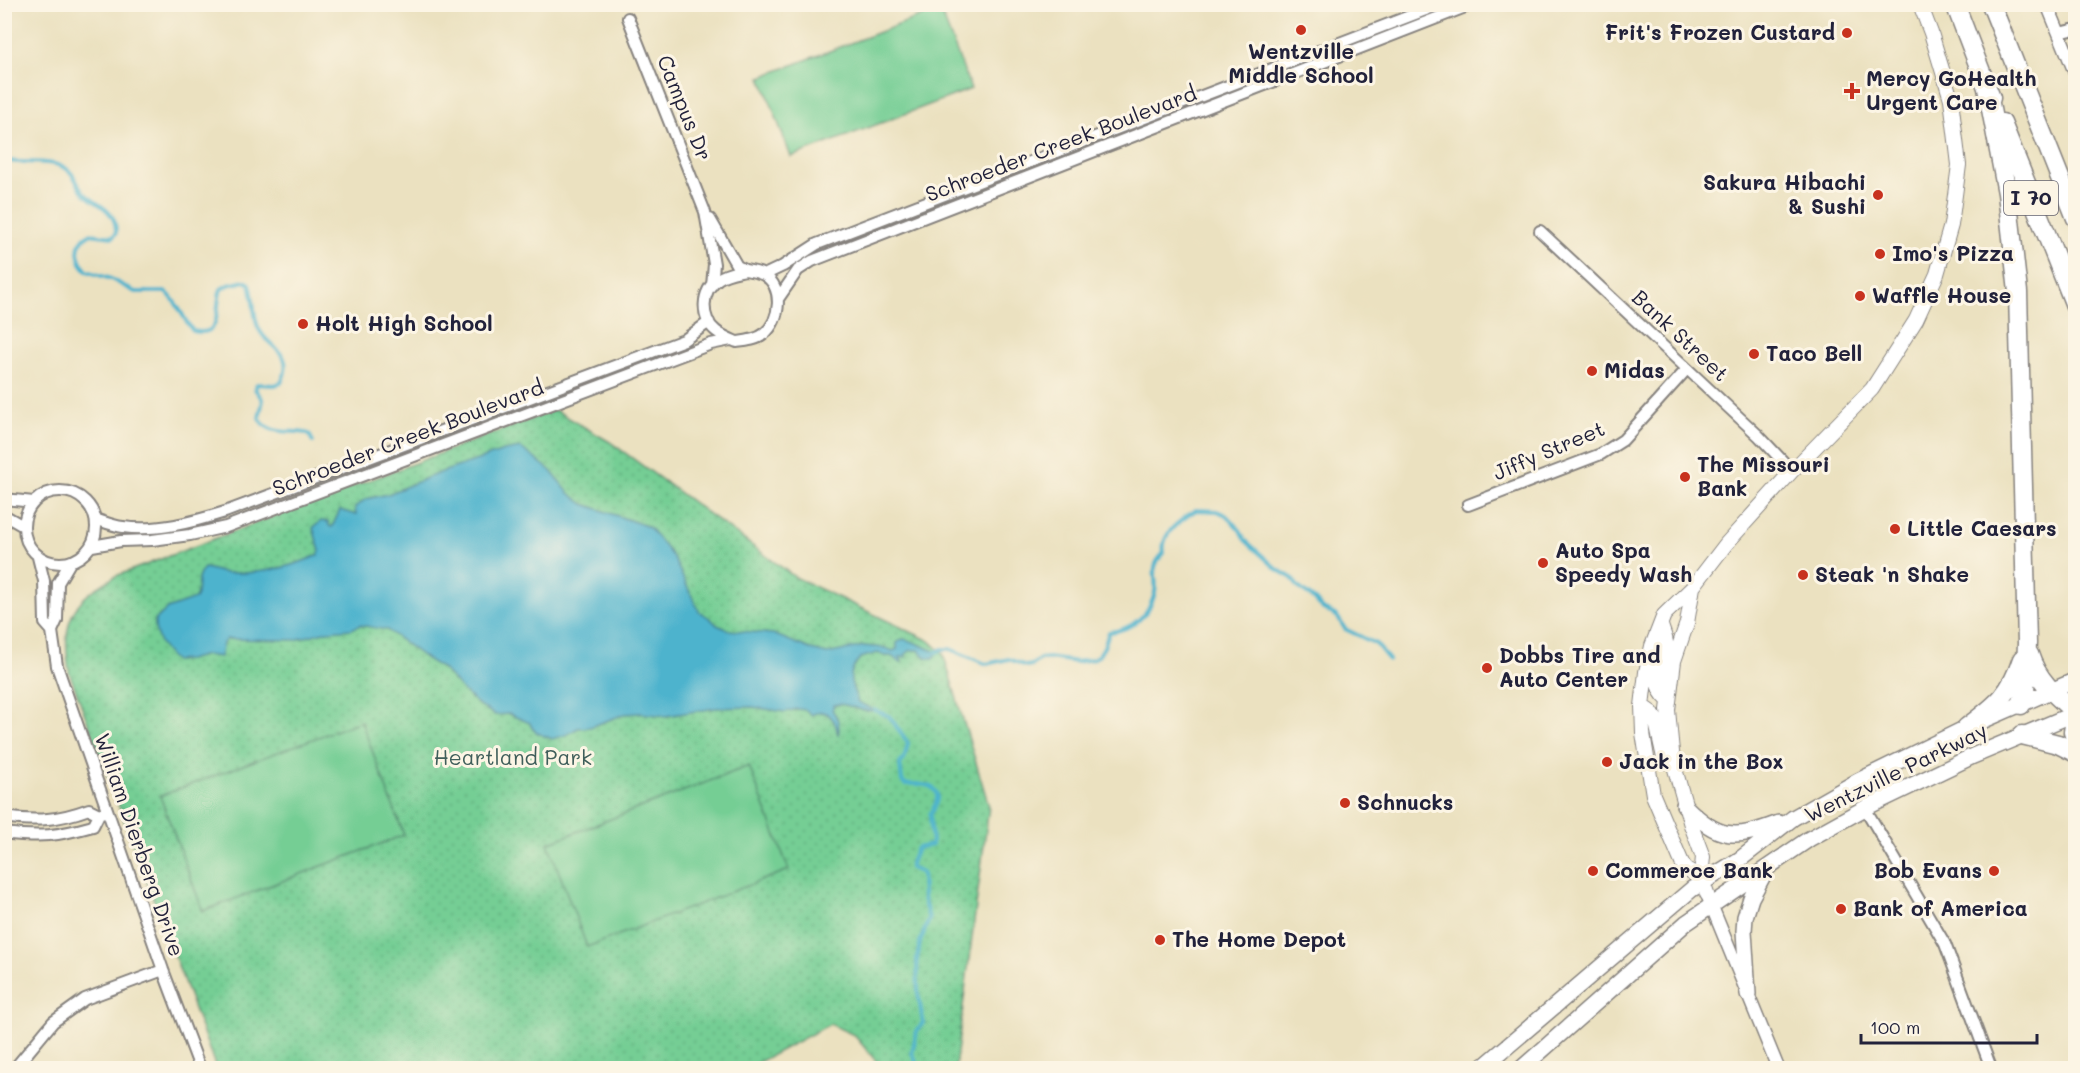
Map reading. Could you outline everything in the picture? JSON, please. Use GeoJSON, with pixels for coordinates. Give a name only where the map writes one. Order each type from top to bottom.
{"type":"FeatureCollection","features":[{"type":"Feature","properties":{"kind":"highway","name":"I 70"},"geometry":{"type":"LineString","coordinates":[[1955,4],[2076,308]]}},
{"type":"Feature","properties":{"kind":"highway","name":"I 70"},"geometry":{"type":"LineString","coordinates":[[1991,4],[2076,218]]}},
{"type":"Feature","properties":{"kind":"highway"},"geometry":{"type":"LineString","coordinates":[[1988,88],[2007,193],[2018,292],[2027,643],[2025,692],[2021,705]]}},
{"type":"Feature","properties":{"kind":"highway"},"geometry":{"type":"LineString","coordinates":[[2027,643],[2033,667],[2039,677],[2050,691],[2076,713],[2073,732],[2076,740]]}},
{"type":"Feature","properties":{"kind":"highway"},"geometry":{"type":"LineString","coordinates":[[1966,728],[1998,703],[2008,691],[2027,643]]}},
{"type":"Feature","properties":{"kind":"highway"},"geometry":{"type":"LineString","coordinates":[[2022,735],[2058,744],[2076,753]]}},
{"type":"Feature","properties":{"kind":"main road"},"geometry":{"type":"LineString","coordinates":[[1706,890],[1682,864],[1653,795],[1645,752],[1642,706],[1652,646],[1665,615],[1693,587],[1726,544],[1792,471],[1872,389],[1916,320],[1937,274],[1951,225],[1959,165],[1951,99],[1920,4]]}},
{"type":"Feature","properties":{"kind":"main road"},"geometry":{"type":"LineString","coordinates":[[1693,587],[1687,623],[1674,662],[1668,700],[1669,736],[1683,800],[1704,860],[1706,890]]}},
{"type":"Feature","properties":{"kind":"main road"},"geometry":{"type":"LineString","coordinates":[[1660,625],[1666,642],[1657,683],[1659,692],[1668,700]]}},
{"type":"Feature","properties":{"kind":"main road"},"geometry":{"type":"LineString","coordinates":[[2050,691],[2076,680]]}},
{"type":"Feature","properties":{"kind":"main road","name":"Wentzville Parkway"},"geometry":{"type":"LineString","coordinates":[[1522,1068],[1686,923],[1706,890],[1739,860],[1793,818],[1858,781],[1966,728],[2050,691]]}},
{"type":"Feature","properties":{"kind":"main road"},"geometry":{"type":"LineString","coordinates":[[1642,706],[1655,718],[1671,788],[1698,818],[1713,829],[1738,835],[1752,833],[1793,818]]}},
{"type":"Feature","properties":{"kind":"main road","name":"Wentzville Parkway"},"geometry":{"type":"LineString","coordinates":[[1482,1068],[1692,889],[1706,890],[1768,867],[1809,839],[1865,808],[2022,735],[2076,713]]}},
{"type":"Feature","properties":{"kind":"main road"},"geometry":{"type":"LineString","coordinates":[[1748,994],[1745,917],[1751,898],[1768,867]]}},
{"type":"Feature","properties":{"kind":"street","name":"Schroeder Creek Boulevard"},"geometry":{"type":"LineString","coordinates":[[764,275],[783,266],[817,244],[1441,4]]}},
{"type":"Feature","properties":{"kind":"street","name":"Schroeder Creek Boulevard"},"geometry":{"type":"LineString","coordinates":[[778,299],[798,270],[812,261],[1473,4]]}},
{"type":"Feature","properties":{"kind":"street"},"geometry":{"type":"LineString","coordinates":[[2048,4],[2076,75]]}},
{"type":"Feature","properties":{"kind":"street","name":"Campus Dr"},"geometry":{"type":"LineString","coordinates":[[628,18],[705,212],[737,266],[745,270]]}},
{"type":"Feature","properties":{"kind":"street"},"geometry":{"type":"LineString","coordinates":[[2059,33],[2076,29]]}},
{"type":"Feature","properties":{"kind":"street","name":"Campus Dr"},"geometry":{"type":"LineString","coordinates":[[705,212],[714,264],[712,285]]}},
{"type":"Feature","properties":{"kind":"street","name":"Bank Street"},"geometry":{"type":"LineString","coordinates":[[1540,231],[1759,436],[1792,471]]}},
{"type":"Feature","properties":{"kind":"street"},"geometry":{"type":"LineString","coordinates":[[745,270],[764,275],[774,286],[778,299],[777,314],[771,327],[763,335],[737,342],[716,331],[708,322],[704,311],[705,299],[717,279],[745,270]]}},
{"type":"Feature","properties":{"kind":"street","name":"Schroeder Creek Boulevard"},"geometry":{"type":"LineString","coordinates":[[95,519],[123,527],[152,527],[188,522],[225,512],[684,340],[708,322]]}},
{"type":"Feature","properties":{"kind":"street","name":"Schroeder Creek Boulevard"},"geometry":{"type":"LineString","coordinates":[[92,546],[121,541],[190,536],[226,527],[711,344],[731,340]]}},
{"type":"Feature","properties":{"kind":"street","name":"Jiffy Street"},"geometry":{"type":"LineString","coordinates":[[1467,506],[1601,454],[1623,440],[1688,369]]}},
{"type":"Feature","properties":{"kind":"street"},"geometry":{"type":"LineString","coordinates":[[54,491],[70,493],[81,498],[90,507],[95,519],[92,546],[82,556],[66,563],[51,563],[38,557],[26,540],[23,526],[25,516],[34,502],[54,491]]}},
{"type":"Feature","properties":{"kind":"street"},"geometry":{"type":"LineString","coordinates":[[4,499],[34,502]]}},
{"type":"Feature","properties":{"kind":"street"},"geometry":{"type":"LineString","coordinates":[[4,516],[23,526]]}},
{"type":"Feature","properties":{"kind":"street","name":"William Dierberg Drive"},"geometry":{"type":"LineString","coordinates":[[38,557],[44,581],[45,622],[52,631],[57,666],[103,813],[200,1068]]}},
{"type":"Feature","properties":{"kind":"street","name":"William Dierberg Drive"},"geometry":{"type":"LineString","coordinates":[[52,631],[57,620],[58,583],[71,561]]}},
{"type":"Feature","properties":{"kind":"street"},"geometry":{"type":"LineString","coordinates":[[1865,808],[1945,944],[1991,1068]]}},
{"type":"Feature","properties":{"kind":"street"},"geometry":{"type":"LineString","coordinates":[[4,817],[29,821],[71,816],[90,809],[103,813],[93,826],[57,836],[4,833]]}},
{"type":"Feature","properties":{"kind":"street"},"geometry":{"type":"LineString","coordinates":[[1706,890],[1778,1068]]}},
{"type":"Feature","properties":{"kind":"street"},"geometry":{"type":"LineString","coordinates":[[15,1068],[53,1022],[85,999],[163,970]]}},
{"type":"Feature","properties":{"kind":"green space"},"geometry":{"type":"Polygon","coordinates":[[[940,9],[971,89],[791,157],[761,77],[940,9]]]}},
{"type":"Feature","properties":{"kind":"green space","name":"Heartland Park"},"geometry":{"type":"Polygon","coordinates":[[[555,410],[610,442],[795,577],[930,641],[943,653],[989,806],[955,1068],[880,1068],[854,1035],[830,1024],[748,1068],[216,1068],[69,672],[67,632],[73,614],[85,597],[116,576],[555,410]]]}},
{"type":"Feature","properties":{"kind":"green space"},"geometry":{"type":"Polygon","coordinates":[[[361,721],[404,835],[203,911],[160,796],[361,721]]]}},
{"type":"Feature","properties":{"kind":"green space"},"geometry":{"type":"Polygon","coordinates":[[[749,766],[789,870],[587,947],[548,843],[749,766]]]}},
{"type":"Feature","properties":{"kind":"water"},"geometry":{"type":"Polygon","coordinates":[[[521,448],[550,470],[569,493],[584,504],[649,527],[673,557],[699,611],[717,625],[729,630],[773,634],[827,654],[864,646],[893,651],[897,649],[897,643],[903,639],[937,652],[934,658],[929,658],[919,650],[911,650],[905,655],[906,657],[900,657],[902,662],[878,653],[860,658],[852,670],[852,684],[858,702],[874,710],[834,705],[832,710],[838,722],[838,735],[833,720],[826,713],[811,715],[806,710],[797,709],[785,712],[753,707],[716,708],[666,716],[625,714],[590,727],[578,728],[552,739],[535,731],[530,723],[509,714],[495,715],[480,706],[442,668],[387,630],[360,625],[352,629],[327,631],[295,640],[227,639],[223,643],[220,657],[206,655],[175,661],[160,643],[155,620],[167,609],[195,599],[199,576],[204,568],[226,573],[250,572],[285,567],[307,560],[318,555],[320,551],[313,528],[321,521],[329,522],[329,526],[332,527],[340,510],[356,515],[355,507],[366,499],[388,494],[439,473],[504,451],[521,448]]]}},
{"type":"Feature","properties":{"kind":"waterway"},"geometry":{"type":"LineString","coordinates":[[4,160],[41,162],[66,168],[85,194],[108,212],[115,226],[116,233],[113,237],[90,234],[79,245],[78,253],[81,263],[87,271],[111,279],[135,292],[166,292],[193,331],[203,332],[214,326],[221,289],[245,281],[250,284],[258,327],[262,335],[279,351],[285,364],[281,383],[257,384],[255,389],[263,400],[259,418],[263,424],[275,430],[309,434],[313,442]]}},
{"type":"Feature","properties":{"kind":"waterway"},"geometry":{"type":"LineString","coordinates":[[933,654],[942,649],[950,649],[986,664],[1009,659],[1026,666],[1048,658],[1077,662],[1093,659],[1104,647],[1109,632],[1132,625],[1149,608],[1156,586],[1156,563],[1164,553],[1165,539],[1173,528],[1196,510],[1217,511],[1226,515],[1240,530],[1245,540],[1278,570],[1292,578],[1298,587],[1323,609],[1337,616],[1345,629],[1376,644],[1389,660]]}},
{"type":"Feature","properties":{"kind":"waterway"},"geometry":{"type":"LineString","coordinates":[[874,710],[889,716],[908,743],[905,756],[900,764],[902,781],[905,784],[922,784],[933,788],[937,798],[930,814],[932,845],[917,848],[911,863],[911,868],[922,873],[923,898],[929,919],[920,942],[917,959],[918,992],[923,1023],[917,1030],[912,1053],[919,1068]]}},
{"type":"Feature","properties":{"kind":"place","name":"Wentzville Middle School"},"geometry":{"type":"Point","coordinates":[1301,30]}},
{"type":"Feature","properties":{"kind":"place","name":"Frit's Frozen Custard"},"geometry":{"type":"Point","coordinates":[1847,33]}},
{"type":"Feature","properties":{"kind":"place","name":"Mercy GoHealth Urgent Care"},"geometry":{"type":"Point","coordinates":[1852,91]}},
{"type":"Feature","properties":{"kind":"place","name":"Sakura Hibachi & Sushi"},"geometry":{"type":"Point","coordinates":[1878,195]}},
{"type":"Feature","properties":{"kind":"place","name":"Imo's Pizza"},"geometry":{"type":"Point","coordinates":[1880,254]}},
{"type":"Feature","properties":{"kind":"place","name":"Waffle House"},"geometry":{"type":"Point","coordinates":[1860,296]}},
{"type":"Feature","properties":{"kind":"place","name":"Holt High School"},"geometry":{"type":"Point","coordinates":[303,324]}},
{"type":"Feature","properties":{"kind":"place","name":"Taco Bell"},"geometry":{"type":"Point","coordinates":[1754,354]}},
{"type":"Feature","properties":{"kind":"place","name":"Midas"},"geometry":{"type":"Point","coordinates":[1592,371]}},
{"type":"Feature","properties":{"kind":"place","name":"The Missouri Bank"},"geometry":{"type":"Point","coordinates":[1685,477]}},
{"type":"Feature","properties":{"kind":"place","name":"Little Caesars"},"geometry":{"type":"Point","coordinates":[1895,529]}},
{"type":"Feature","properties":{"kind":"place","name":"Auto Spa Speedy Wash"},"geometry":{"type":"Point","coordinates":[1543,563]}},
{"type":"Feature","properties":{"kind":"place","name":"Steak 'n Shake"},"geometry":{"type":"Point","coordinates":[1803,575]}},
{"type":"Feature","properties":{"kind":"place","name":"Dobbs Tire and Auto Center"},"geometry":{"type":"Point","coordinates":[1487,668]}},
{"type":"Feature","properties":{"kind":"place","name":"Jack in the Box"},"geometry":{"type":"Point","coordinates":[1607,762]}},
{"type":"Feature","properties":{"kind":"place","name":"Schnucks"},"geometry":{"type":"Point","coordinates":[1345,803]}},
{"type":"Feature","properties":{"kind":"place","name":"Commerce Bank"},"geometry":{"type":"Point","coordinates":[1593,871]}},
{"type":"Feature","properties":{"kind":"place","name":"Bob Evans"},"geometry":{"type":"Point","coordinates":[1994,871]}},
{"type":"Feature","properties":{"kind":"place","name":"Bank of America"},"geometry":{"type":"Point","coordinates":[1841,909]}},
{"type":"Feature","properties":{"kind":"place","name":"The Home Depot"},"geometry":{"type":"Point","coordinates":[1160,940]}}]}
